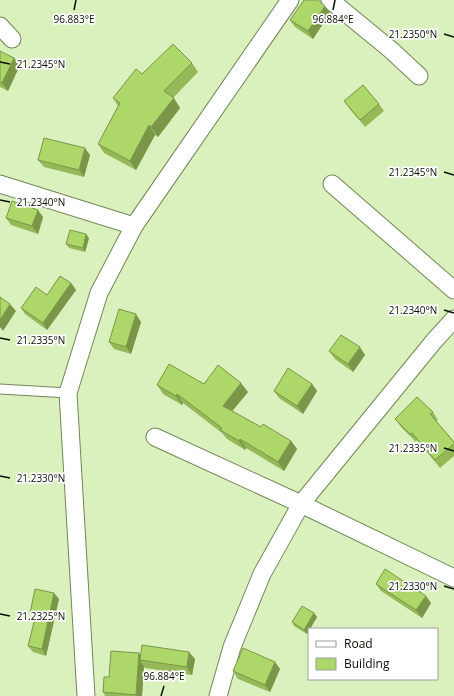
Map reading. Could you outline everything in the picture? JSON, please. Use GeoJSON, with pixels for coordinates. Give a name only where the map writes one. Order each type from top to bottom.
{"type":"FeatureCollection","features":[{"type":"Feature","properties":{"kind":"street"},"geometry":{"type":"LineString","coordinates":[[86,696],[68,393],[99,293],[134,226],[290,0]]}},
{"type":"Feature","properties":{"kind":"street"},"geometry":{"type":"LineString","coordinates":[[330,0],[391,50],[419,76]]}},
{"type":"Feature","properties":{"kind":"street"},"geometry":{"type":"LineString","coordinates":[[0,26],[12,39]]}},
{"type":"Feature","properties":{"kind":"street"},"geometry":{"type":"LineString","coordinates":[[0,184],[134,226]]}},
{"type":"Feature","properties":{"kind":"street"},"geometry":{"type":"LineString","coordinates":[[332,184],[454,290]]}},
{"type":"Feature","properties":{"kind":"street"},"geometry":{"type":"LineString","coordinates":[[218,696],[232,647],[262,574],[301,504],[434,341],[454,319]]}},
{"type":"Feature","properties":{"kind":"street"},"geometry":{"type":"LineString","coordinates":[[155,437],[301,504],[454,578]]}},
{"type":"Feature","properties":{"kind":"lane"},"geometry":{"type":"LineString","coordinates":[[0,389],[68,393]]}},
{"type":"Feature","properties":{"kind":"building"},"geometry":{"type":"Polygon","coordinates":[[[304,0],[318,0],[325,6],[308,31],[290,20],[304,0]]]}},
{"type":"Feature","properties":{"kind":"building"},"geometry":{"type":"Polygon","coordinates":[[[173,44],[192,63],[164,91],[174,98],[151,127],[149,125],[130,161],[98,144],[120,103],[113,98],[136,69],[142,74],[173,44]]]}},
{"type":"Feature","properties":{"kind":"building"},"geometry":{"type":"Polygon","coordinates":[[[0,51],[14,58],[2,83],[0,82],[0,51]]]}},
{"type":"Feature","properties":{"kind":"building"},"geometry":{"type":"Polygon","coordinates":[[[363,85],[379,104],[360,120],[344,101],[363,85]]]}},
{"type":"Feature","properties":{"kind":"building"},"geometry":{"type":"Polygon","coordinates":[[[44,138],[85,148],[79,170],[38,160],[44,138]]]}},
{"type":"Feature","properties":{"kind":"building"},"geometry":{"type":"Polygon","coordinates":[[[12,201],[38,210],[32,226],[6,218],[12,201]]]}},
{"type":"Feature","properties":{"kind":"building"},"geometry":{"type":"Polygon","coordinates":[[[70,230],[86,234],[83,248],[66,244],[70,230]]]}},
{"type":"Feature","properties":{"kind":"building"},"geometry":{"type":"Polygon","coordinates":[[[60,276],[71,283],[43,323],[21,308],[36,287],[47,295],[60,276]]]}},
{"type":"Feature","properties":{"kind":"building"},"geometry":{"type":"Polygon","coordinates":[[[0,297],[10,304],[0,320],[0,297]]]}},
{"type":"Feature","properties":{"kind":"building"},"geometry":{"type":"Polygon","coordinates":[[[119,309],[136,314],[126,347],[109,342],[119,309]]]}},
{"type":"Feature","properties":{"kind":"building"},"geometry":{"type":"Polygon","coordinates":[[[341,335],[360,347],[348,364],[329,351],[341,335]]]}},
{"type":"Feature","properties":{"kind":"building"},"geometry":{"type":"Polygon","coordinates":[[[169,364],[204,384],[218,365],[241,383],[223,406],[261,427],[263,424],[291,441],[278,462],[240,439],[239,441],[220,430],[222,428],[177,394],[176,396],[157,385],[169,364]]]}},
{"type":"Feature","properties":{"kind":"building"},"geometry":{"type":"Polygon","coordinates":[[[288,368],[312,384],[297,406],[274,391],[288,368]]]}},
{"type":"Feature","properties":{"kind":"building"},"geometry":{"type":"Polygon","coordinates":[[[417,397],[433,412],[430,414],[454,442],[454,444],[435,460],[412,433],[410,434],[395,419],[417,397]]]}},
{"type":"Feature","properties":{"kind":"building"},"geometry":{"type":"Polygon","coordinates":[[[385,569],[426,596],[416,610],[376,584],[385,569]]]}},
{"type":"Feature","properties":{"kind":"building"},"geometry":{"type":"Polygon","coordinates":[[[35,589],[54,593],[42,649],[28,646],[36,614],[30,613],[35,589]]]}},
{"type":"Feature","properties":{"kind":"building"},"geometry":{"type":"Polygon","coordinates":[[[302,606],[314,613],[304,630],[292,622],[302,606]]]}},
{"type":"Feature","properties":{"kind":"building"},"geometry":{"type":"Polygon","coordinates":[[[142,645],[189,652],[187,667],[140,660],[142,645]]]}},
{"type":"Feature","properties":{"kind":"building"},"geometry":{"type":"Polygon","coordinates":[[[243,648],[275,662],[265,685],[233,671],[243,648]]]}},
{"type":"Feature","properties":{"kind":"building"},"geometry":{"type":"Polygon","coordinates":[[[111,651],[139,653],[136,695],[103,692],[104,677],[109,677],[111,651]]]}}]}
